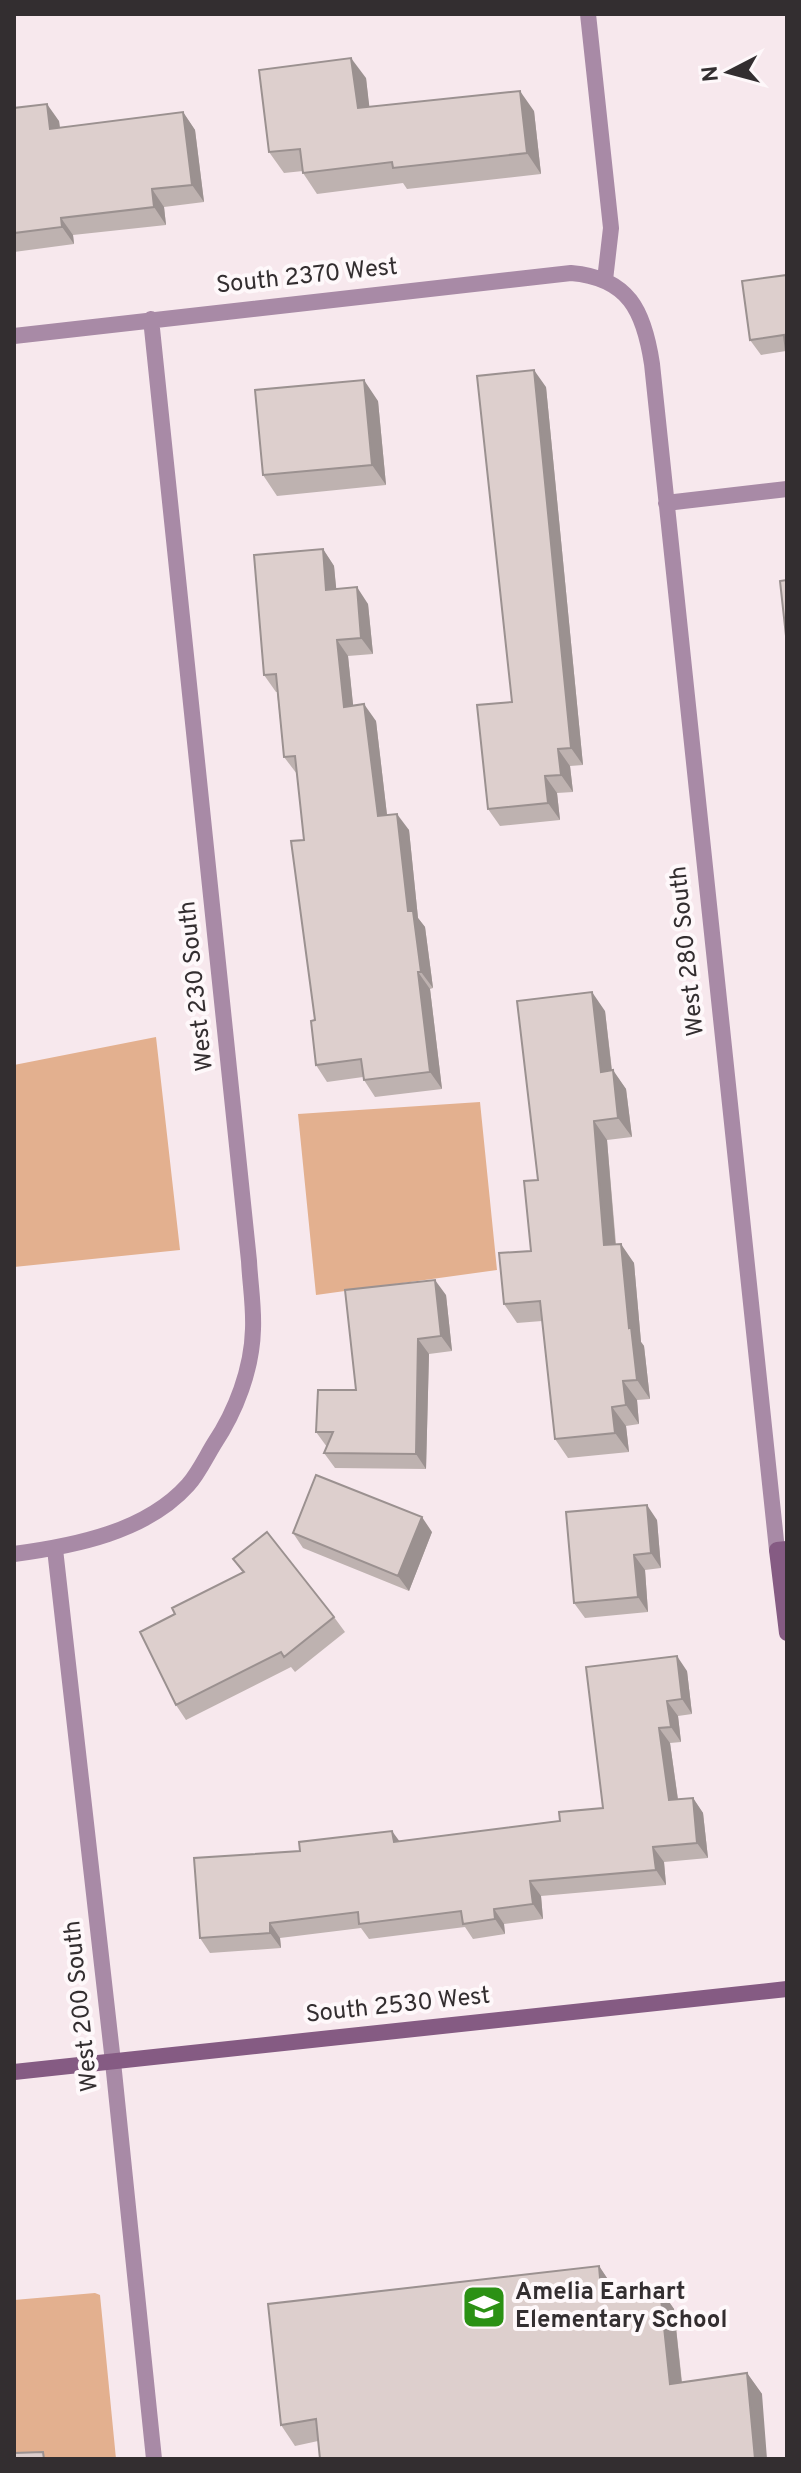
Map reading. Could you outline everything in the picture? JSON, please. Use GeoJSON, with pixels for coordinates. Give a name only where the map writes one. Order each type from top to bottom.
{"type":"FeatureCollection","features":[{"type":"Feature","properties":{"kind":"street"},"geometry":{"type":"LineString","coordinates":[[588,14],[611,228],[605,280]]}},
{"type":"Feature","properties":{"kind":"street","name":"South 2370 West"},"geometry":{"type":"LineString","coordinates":[[14,336],[555,274],[589,274],[605,280]]}},
{"type":"Feature","properties":{"kind":"street","name":"West 280 South"},"geometry":{"type":"LineString","coordinates":[[605,280],[620,288],[640,312],[647,332],[782,1549],[787,1633]]}},
{"type":"Feature","properties":{"kind":"street","name":"West 230 South"},"geometry":{"type":"LineString","coordinates":[[14,1554],[55,1549],[92,1539],[151,1515],[167,1505],[189,1484],[229,1420],[245,1376],[253,1330],[243,1201],[151,319]]}},
{"type":"Feature","properties":{"kind":"street"},"geometry":{"type":"LineString","coordinates":[[666,503],[787,489]]}},
{"type":"Feature","properties":{"kind":"street","name":"West 200 South"},"geometry":{"type":"LineString","coordinates":[[55,1549],[154,2459]]}},
{"type":"Feature","properties":{"kind":"street","name":"South 2530 West"},"geometry":{"type":"LineString","coordinates":[[14,2072],[787,1989]]}},
{"type":"Feature","properties":{"kind":"shaded area"},"geometry":{"type":"Polygon","coordinates":[[[156,1037],[180,1250],[14,1267],[14,1065],[156,1037]]]}},
{"type":"Feature","properties":{"kind":"shaded area"},"geometry":{"type":"Polygon","coordinates":[[[480,1102],[497,1270],[316,1295],[298,1114],[480,1102]]]}},
{"type":"Feature","properties":{"kind":"shaded area"},"geometry":{"type":"Polygon","coordinates":[[[100,2295],[116,2459],[14,2459],[14,2300],[100,2295]]]}},
{"type":"Feature","properties":{"kind":"building"},"geometry":{"type":"Polygon","coordinates":[[[351,58],[358,108],[520,91],[527,153],[393,168],[392,162],[303,173],[300,149],[269,152],[259,70],[351,58]]]}},
{"type":"Feature","properties":{"kind":"building"},"geometry":{"type":"Polygon","coordinates":[[[47,104],[50,129],[183,112],[192,185],[152,189],[154,207],[61,218],[62,227],[14,233],[14,108],[47,104]]]}},
{"type":"Feature","properties":{"kind":"building"},"geometry":{"type":"Polygon","coordinates":[[[787,275],[787,360],[784,335],[750,340],[742,281],[787,275]]]}},
{"type":"Feature","properties":{"kind":"building"},"geometry":{"type":"Polygon","coordinates":[[[534,370],[571,748],[558,749],[561,775],[545,776],[548,803],[488,809],[477,705],[512,702],[477,376],[534,370]]]}},
{"type":"Feature","properties":{"kind":"building"},"geometry":{"type":"Polygon","coordinates":[[[364,380],[372,465],[263,475],[255,390],[364,380]]]}},
{"type":"Feature","properties":{"kind":"building"},"geometry":{"type":"Polygon","coordinates":[[[323,549],[326,590],[357,587],[361,638],[337,640],[344,707],[364,704],[378,816],[397,814],[408,911],[413,911],[421,972],[418,972],[430,1072],[364,1080],[361,1059],[316,1065],[311,1021],[315,1020],[291,841],[304,840],[295,756],[284,757],[276,674],[264,675],[254,555],[323,549]]]}},
{"type":"Feature","properties":{"kind":"building"},"geometry":{"type":"Polygon","coordinates":[[[787,580],[787,645],[780,581],[787,580]]]}},
{"type":"Feature","properties":{"kind":"building"},"geometry":{"type":"Polygon","coordinates":[[[592,992],[601,1072],[613,1070],[618,1118],[594,1121],[604,1245],[621,1244],[637,1380],[623,1381],[626,1405],[612,1407],[615,1433],[555,1439],[540,1301],[504,1304],[499,1253],[531,1251],[524,1181],[538,1180],[517,1001],[592,992]]]}},
{"type":"Feature","properties":{"kind":"building"},"geometry":{"type":"Polygon","coordinates":[[[435,1280],[441,1336],[418,1339],[416,1454],[324,1453],[333,1432],[316,1432],[318,1390],[356,1390],[345,1290],[435,1280]]]}},
{"type":"Feature","properties":{"kind":"building"},"geometry":{"type":"Polygon","coordinates":[[[316,1475],[422,1517],[398,1576],[293,1533],[316,1475]]]}},
{"type":"Feature","properties":{"kind":"building"},"geometry":{"type":"Polygon","coordinates":[[[647,1505],[651,1553],[634,1555],[638,1597],[574,1603],[566,1512],[647,1505]]]}},
{"type":"Feature","properties":{"kind":"building"},"geometry":{"type":"Polygon","coordinates":[[[267,1532],[334,1617],[284,1657],[281,1652],[176,1705],[140,1632],[175,1614],[172,1608],[244,1572],[233,1559],[267,1532]]]}},
{"type":"Feature","properties":{"kind":"building"},"geometry":{"type":"Polygon","coordinates":[[[677,1656],[682,1699],[667,1701],[671,1727],[659,1728],[669,1800],[693,1798],[697,1843],[653,1847],[656,1870],[530,1881],[533,1904],[494,1909],[495,1919],[463,1924],[461,1911],[359,1924],[358,1912],[270,1923],[270,1933],[200,1938],[194,1858],[300,1851],[299,1842],[392,1831],[394,1842],[560,1821],[559,1812],[603,1808],[586,1667],[677,1656]]]}},
{"type":"Feature","properties":{"kind":"building","name":"Amelia Earhart Elementary School"},"geometry":{"type":"Polygon","coordinates":[[[599,2266],[601,2290],[660,2289],[670,2384],[747,2373],[755,2459],[320,2459],[316,2419],[281,2425],[268,2304],[599,2266]]]}},
{"type":"Feature","properties":{"kind":"building"},"geometry":{"type":"Polygon","coordinates":[[[43,2452],[44,2459],[14,2459],[14,2453],[43,2452]]]}},
{"type":"Feature","properties":{"kind":"place","name":"Amelia Earhart Elementary School"},"geometry":{"type":"Point","coordinates":[484,2307]}}]}
